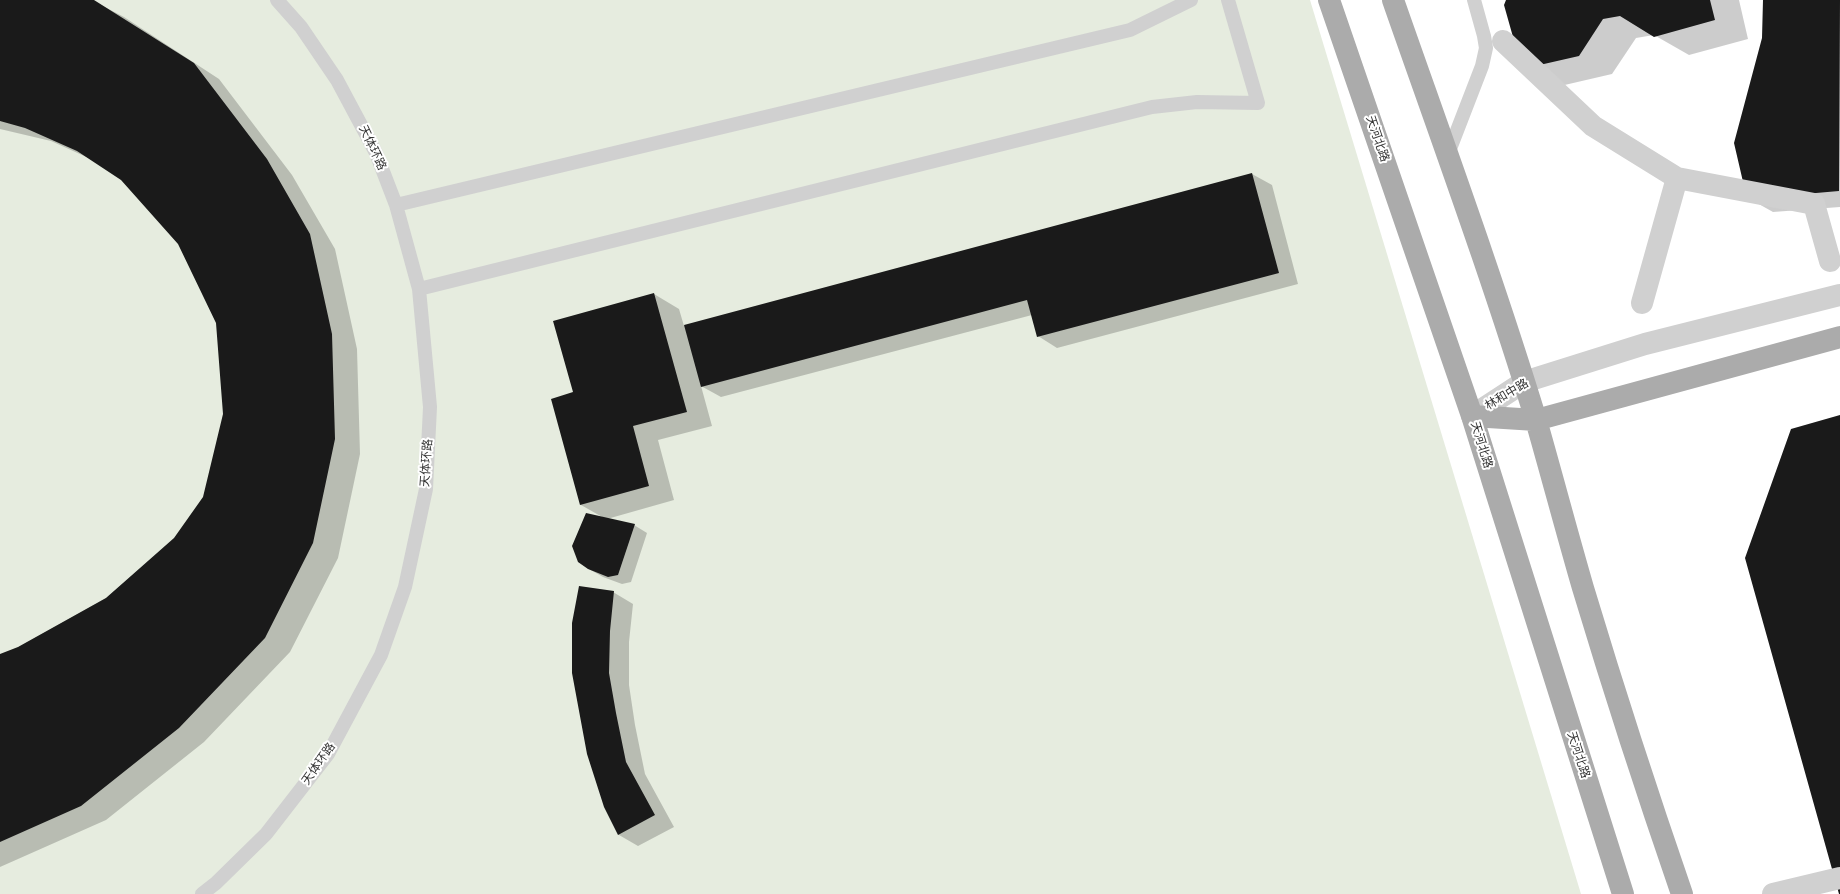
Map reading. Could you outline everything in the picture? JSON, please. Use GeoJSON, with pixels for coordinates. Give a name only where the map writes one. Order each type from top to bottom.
{"type":"FeatureCollection","features":[{"type":"Feature","properties":{"kind":"main road","name":"天河北路"},"geometry":{"type":"LineString","coordinates":[[1329,0],[1472,416],[1623,894]]}},
{"type":"Feature","properties":{"kind":"main road"},"geometry":{"type":"LineString","coordinates":[[1393,0],[1448,154],[1524,382],[1586,598],[1654,815],[1682,894]]}},
{"type":"Feature","properties":{"kind":"main road","name":"林和中路"},"geometry":{"type":"LineString","coordinates":[[1472,416],[1536,420],[1840,337]]}},
{"type":"Feature","properties":{"kind":"street"},"geometry":{"type":"LineString","coordinates":[[1503,41],[1593,126],[1677,178],[1814,204],[1830,261]]}},
{"type":"Feature","properties":{"kind":"street"},"geometry":{"type":"LineString","coordinates":[[1642,303],[1677,178]]}},
{"type":"Feature","properties":{"kind":"street","name":"林和中路"},"geometry":{"type":"LineString","coordinates":[[1472,416],[1524,382],[1645,344],[1840,295]]}},
{"type":"Feature","properties":{"kind":"street"},"geometry":{"type":"LineString","coordinates":[[1773,894],[1840,878]]}},
{"type":"Feature","properties":{"kind":"lane","name":"天体环路"},"geometry":{"type":"LineString","coordinates":[[202,894],[216,883],[266,834],[328,754],[381,655],[405,588],[426,489],[430,407],[419,289],[396,205],[376,153],[337,80],[301,28],[278,0]]}},
{"type":"Feature","properties":{"kind":"lane"},"geometry":{"type":"LineString","coordinates":[[396,205],[1130,30],[1191,0]]}},
{"type":"Feature","properties":{"kind":"lane"},"geometry":{"type":"LineString","coordinates":[[419,289],[1152,107],[1197,102],[1258,102],[1228,0]]}},
{"type":"Feature","properties":{"kind":"lane"},"geometry":{"type":"LineString","coordinates":[[1448,154],[1482,66],[1486,48],[1474,0]]}},
{"type":"Feature","properties":{"kind":"shaded area"},"geometry":{"type":"Polygon","coordinates":[[[0,0],[1310,0],[1581,894],[0,894],[0,0]]]}},
{"type":"Feature","properties":{"kind":"building"},"geometry":{"type":"Polygon","coordinates":[[[0,0],[94,0],[194,63],[267,159],[310,234],[332,334],[335,439],[313,543],[265,638],[179,728],[81,806],[0,842],[0,654],[18,647],[106,598],[174,538],[203,497],[223,414],[216,323],[178,244],[121,180],[77,151],[25,128],[0,121],[0,0]]]}},
{"type":"Feature","properties":{"kind":"building"},"geometry":{"type":"Polygon","coordinates":[[[1506,0],[1710,0],[1715,20],[1654,37],[1620,16],[1603,19],[1579,56],[1522,69],[1504,5],[1506,0]]]}},
{"type":"Feature","properties":{"kind":"building"},"geometry":{"type":"Polygon","coordinates":[[[1763,0],[1840,0],[1839,191],[1747,199],[1734,143],[1762,38],[1763,0]]]}},
{"type":"Feature","properties":{"kind":"building"},"geometry":{"type":"Polygon","coordinates":[[[1252,173],[1279,273],[1037,337],[1027,300],[701,387],[684,325],[1252,173]]]}},
{"type":"Feature","properties":{"kind":"building"},"geometry":{"type":"Polygon","coordinates":[[[654,293],[687,412],[633,426],[649,486],[580,505],[551,399],[573,392],[553,321],[654,293]]]}},
{"type":"Feature","properties":{"kind":"building"},"geometry":{"type":"Polygon","coordinates":[[[1840,415],[1839,894],[1745,558],[1791,429],[1840,415]]]}},
{"type":"Feature","properties":{"kind":"building"},"geometry":{"type":"Polygon","coordinates":[[[586,513],[635,524],[618,575],[608,577],[588,569],[578,562],[572,546],[586,513]]]}},
{"type":"Feature","properties":{"kind":"building"},"geometry":{"type":"Polygon","coordinates":[[[579,586],[614,591],[610,631],[609,673],[616,713],[626,762],[655,815],[618,835],[604,807],[587,754],[572,673],[572,623],[579,586]]]}}]}
